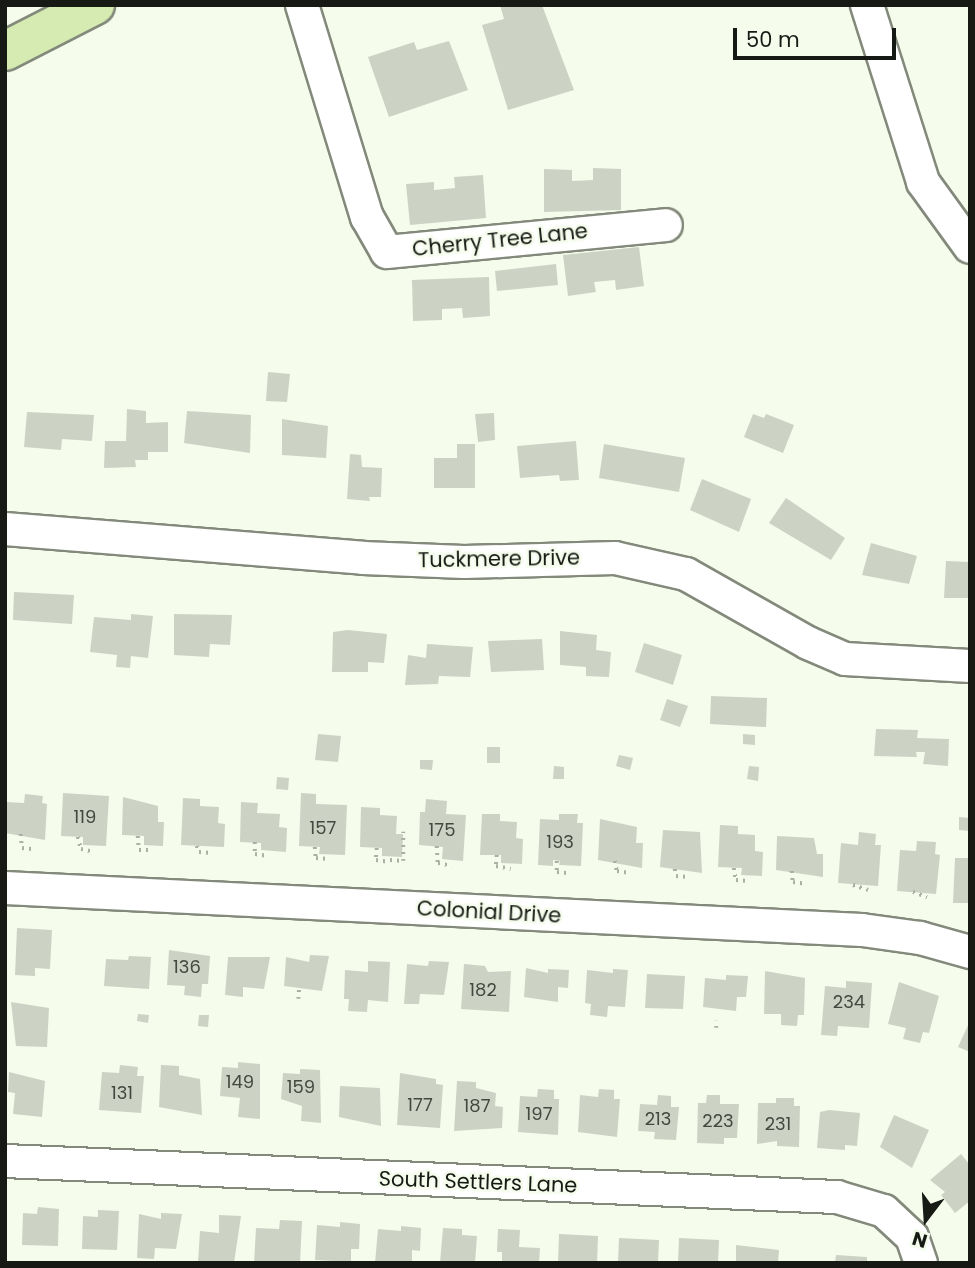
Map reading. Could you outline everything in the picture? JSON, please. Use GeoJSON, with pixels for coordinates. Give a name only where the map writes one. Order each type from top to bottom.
{"type":"FeatureCollection","features":[{"type":"Feature","properties":{"kind":"main road"},"geometry":{"type":"LineString","coordinates":[[5,51],[95,5]]}},
{"type":"Feature","properties":{"kind":"street","name":"Cherry Tree Lane"},"geometry":{"type":"LineString","coordinates":[[302,5],[367,217],[387,252],[666,225]]}},
{"type":"Feature","properties":{"kind":"street"},"geometry":{"type":"LineString","coordinates":[[867,5],[923,182],[970,247]]}},
{"type":"Feature","properties":{"kind":"street","name":"Tuckmere Drive"},"geometry":{"type":"LineString","coordinates":[[5,529],[363,558],[464,562],[615,558],[686,574],[808,643],[845,659],[970,666]]}},
{"type":"Feature","properties":{"kind":"street","name":"Colonial Drive"},"geometry":{"type":"LineString","coordinates":[[5,888],[862,930],[920,938],[970,952]]}},
{"type":"Feature","properties":{"kind":"street","name":"South Settlers Lane"},"geometry":{"type":"LineString","coordinates":[[5,1161],[837,1197],[884,1211],[912,1237],[922,1263]]}},
{"type":"Feature","properties":{"kind":"path"},"geometry":{"type":"LineString","coordinates":[[377,848],[376,860],[403,861],[403,832]]}},
{"type":"Feature","properties":{"kind":"path"},"geometry":{"type":"LineString","coordinates":[[21,834],[22,848],[32,849]]}},
{"type":"Feature","properties":{"kind":"path"},"geometry":{"type":"LineString","coordinates":[[138,836],[139,850],[150,850]]}},
{"type":"Feature","properties":{"kind":"path"},"geometry":{"type":"LineString","coordinates":[[78,837],[81,849],[94,852]]}},
{"type":"Feature","properties":{"kind":"path"},"geometry":{"type":"LineString","coordinates":[[255,842],[255,854],[268,856]]}},
{"type":"Feature","properties":{"kind":"path"},"geometry":{"type":"LineString","coordinates":[[197,846],[199,852],[211,853]]}},
{"type":"Feature","properties":{"kind":"path"},"geometry":{"type":"LineString","coordinates":[[437,846],[438,863],[452,866]]}},
{"type":"Feature","properties":{"kind":"path"},"geometry":{"type":"LineString","coordinates":[[315,847],[316,858],[330,859]]}},
{"type":"Feature","properties":{"kind":"path"},"geometry":{"type":"LineString","coordinates":[[496,855],[496,866],[511,869]]}},
{"type":"Feature","properties":{"kind":"path"},"geometry":{"type":"LineString","coordinates":[[556,860],[557,872],[567,873]]}},
{"type":"Feature","properties":{"kind":"path"},"geometry":{"type":"LineString","coordinates":[[615,861],[617,871],[629,873]]}},
{"type":"Feature","properties":{"kind":"path"},"geometry":{"type":"LineString","coordinates":[[734,868],[736,880],[748,881]]}},
{"type":"Feature","properties":{"kind":"path"},"geometry":{"type":"LineString","coordinates":[[675,869],[676,876],[690,877]]}},
{"type":"Feature","properties":{"kind":"path"},"geometry":{"type":"LineString","coordinates":[[792,871],[793,882],[807,884]]}},
{"type":"Feature","properties":{"kind":"path"},"geometry":{"type":"LineString","coordinates":[[853,884],[867,890]]}},
{"type":"Feature","properties":{"kind":"path"},"geometry":{"type":"LineString","coordinates":[[913,892],[927,897]]}},
{"type":"Feature","properties":{"kind":"path"},"geometry":{"type":"LineString","coordinates":[[298,999],[299,988]]}},
{"type":"Feature","properties":{"kind":"path"},"geometry":{"type":"LineString","coordinates":[[716,1021],[716,1028]]}},
{"type":"Feature","properties":{"kind":"building"},"geometry":{"type":"Polygon","coordinates":[[[500,5],[542,5],[574,90],[508,110],[482,25],[504,19],[500,5]]]}},
{"type":"Feature","properties":{"kind":"building"},"geometry":{"type":"Polygon","coordinates":[[[449,41],[468,90],[389,117],[368,57],[414,42],[417,50],[449,41]]]}},
{"type":"Feature","properties":{"kind":"building"},"geometry":{"type":"Polygon","coordinates":[[[593,168],[621,169],[621,210],[544,212],[544,169],[572,170],[572,181],[593,180],[593,168]]]}},
{"type":"Feature","properties":{"kind":"building"},"geometry":{"type":"Polygon","coordinates":[[[483,175],[486,218],[410,225],[406,184],[434,182],[434,190],[455,188],[454,177],[483,175]]]}},
{"type":"Feature","properties":{"kind":"building"},"geometry":{"type":"Polygon","coordinates":[[[639,247],[644,286],[616,290],[615,280],[594,282],[596,292],[568,296],[563,255],[639,247]]]}},
{"type":"Feature","properties":{"kind":"building"},"geometry":{"type":"Polygon","coordinates":[[[556,264],[558,285],[497,291],[495,271],[556,264]]]}},
{"type":"Feature","properties":{"kind":"building"},"geometry":{"type":"Polygon","coordinates":[[[489,277],[490,316],[463,318],[462,308],[442,309],[442,320],[413,321],[412,280],[489,277]]]}},
{"type":"Feature","properties":{"kind":"building"},"geometry":{"type":"Polygon","coordinates":[[[268,372],[290,374],[287,402],[266,401],[268,372]]]}},
{"type":"Feature","properties":{"kind":"building"},"geometry":{"type":"Polygon","coordinates":[[[127,409],[146,411],[146,423],[168,422],[168,452],[148,452],[148,460],[135,460],[136,467],[104,468],[105,441],[126,441],[127,409]]]}},
{"type":"Feature","properties":{"kind":"building"},"geometry":{"type":"Polygon","coordinates":[[[187,411],[251,415],[250,453],[184,443],[187,411]]]}},
{"type":"Feature","properties":{"kind":"building"},"geometry":{"type":"Polygon","coordinates":[[[27,412],[94,415],[92,441],[62,439],[61,450],[24,447],[27,412]]]}},
{"type":"Feature","properties":{"kind":"building"},"geometry":{"type":"Polygon","coordinates":[[[494,413],[495,440],[478,442],[475,414],[494,413]]]}},
{"type":"Feature","properties":{"kind":"building"},"geometry":{"type":"Polygon","coordinates":[[[753,414],[764,418],[766,414],[794,425],[783,453],[744,437],[753,414]]]}},
{"type":"Feature","properties":{"kind":"building"},"geometry":{"type":"Polygon","coordinates":[[[282,419],[328,426],[326,458],[282,455],[282,419]]]}},
{"type":"Feature","properties":{"kind":"building"},"geometry":{"type":"Polygon","coordinates":[[[576,441],[579,480],[560,481],[559,475],[520,478],[517,446],[576,441]]]}},
{"type":"Feature","properties":{"kind":"building"},"geometry":{"type":"Polygon","coordinates":[[[457,444],[475,444],[475,488],[434,488],[434,458],[457,458],[457,444]]]}},
{"type":"Feature","properties":{"kind":"building"},"geometry":{"type":"Polygon","coordinates":[[[604,444],[685,458],[679,492],[599,478],[604,444]]]}},
{"type":"Feature","properties":{"kind":"building"},"geometry":{"type":"Polygon","coordinates":[[[350,454],[361,455],[362,467],[382,468],[381,497],[369,497],[370,501],[347,499],[350,454]]]}},
{"type":"Feature","properties":{"kind":"building"},"geometry":{"type":"Polygon","coordinates":[[[702,479],[751,499],[739,532],[690,510],[702,479]]]}},
{"type":"Feature","properties":{"kind":"building"},"geometry":{"type":"Polygon","coordinates":[[[786,498],[845,538],[831,560],[769,523],[786,498]]]}},
{"type":"Feature","properties":{"kind":"building"},"geometry":{"type":"Polygon","coordinates":[[[871,543],[917,556],[909,584],[862,575],[871,543]]]}},
{"type":"Feature","properties":{"kind":"building"},"geometry":{"type":"Polygon","coordinates":[[[946,561],[970,562],[970,598],[944,598],[946,561]]]}},
{"type":"Feature","properties":{"kind":"building"},"geometry":{"type":"Polygon","coordinates":[[[14,592],[74,595],[72,624],[13,620],[14,592]]]}},
{"type":"Feature","properties":{"kind":"building"},"geometry":{"type":"Polygon","coordinates":[[[131,614],[153,616],[148,658],[131,656],[130,668],[116,667],[117,655],[90,652],[94,617],[131,620],[131,614]]]}},
{"type":"Feature","properties":{"kind":"building"},"geometry":{"type":"Polygon","coordinates":[[[174,614],[232,615],[230,645],[210,644],[209,657],[174,655],[174,614]]]}},
{"type":"Feature","properties":{"kind":"building"},"geometry":{"type":"Polygon","coordinates":[[[348,630],[387,634],[384,663],[368,662],[368,672],[332,672],[333,632],[348,630]]]}},
{"type":"Feature","properties":{"kind":"building"},"geometry":{"type":"Polygon","coordinates":[[[560,631],[597,635],[596,650],[611,652],[609,677],[586,676],[586,667],[560,665],[560,631]]]}},
{"type":"Feature","properties":{"kind":"building"},"geometry":{"type":"Polygon","coordinates":[[[542,639],[544,670],[491,672],[488,641],[542,639]]]}},
{"type":"Feature","properties":{"kind":"building"},"geometry":{"type":"Polygon","coordinates":[[[644,643],[682,655],[673,685],[635,672],[644,643]]]}},
{"type":"Feature","properties":{"kind":"building"},"geometry":{"type":"Polygon","coordinates":[[[427,644],[473,647],[470,677],[439,676],[438,684],[405,685],[408,655],[426,658],[427,644]]]}},
{"type":"Feature","properties":{"kind":"building"},"geometry":{"type":"Polygon","coordinates":[[[711,696],[767,698],[766,727],[710,724],[711,696]]]}},
{"type":"Feature","properties":{"kind":"building"},"geometry":{"type":"Polygon","coordinates":[[[667,699],[688,706],[680,727],[660,720],[667,699]]]}},
{"type":"Feature","properties":{"kind":"building"},"geometry":{"type":"Polygon","coordinates":[[[876,729],[918,730],[917,738],[949,739],[948,766],[923,764],[925,752],[916,752],[917,757],[874,756],[876,729]]]}},
{"type":"Feature","properties":{"kind":"building"},"geometry":{"type":"Polygon","coordinates":[[[318,734],[341,736],[338,762],[315,760],[318,734]]]}},
{"type":"Feature","properties":{"kind":"building"},"geometry":{"type":"Polygon","coordinates":[[[743,734],[755,735],[755,745],[743,744],[743,734]]]}},
{"type":"Feature","properties":{"kind":"building"},"geometry":{"type":"Polygon","coordinates":[[[487,747],[500,747],[500,763],[487,763],[487,747]]]}},
{"type":"Feature","properties":{"kind":"building"},"geometry":{"type":"Polygon","coordinates":[[[619,755],[633,758],[630,770],[616,766],[619,755]]]}},
{"type":"Feature","properties":{"kind":"building"},"geometry":{"type":"Polygon","coordinates":[[[420,760],[433,760],[432,770],[420,769],[420,760]]]}},
{"type":"Feature","properties":{"kind":"building"},"geometry":{"type":"Polygon","coordinates":[[[554,766],[564,767],[564,779],[553,779],[554,766]]]}},
{"type":"Feature","properties":{"kind":"building"},"geometry":{"type":"Polygon","coordinates":[[[749,766],[759,767],[758,781],[747,779],[749,766]]]}},
{"type":"Feature","properties":{"kind":"building"},"geometry":{"type":"Polygon","coordinates":[[[277,777],[289,778],[288,790],[276,789],[277,777]]]}},
{"type":"Feature","properties":{"kind":"building"},"geometry":{"type":"Polygon","coordinates":[[[63,793],[109,796],[106,846],[83,845],[83,837],[61,836],[63,793]]]}},
{"type":"Feature","properties":{"kind":"building"},"geometry":{"type":"Polygon","coordinates":[[[301,793],[316,794],[316,804],[347,805],[345,855],[319,854],[320,847],[299,846],[301,793]]]}},
{"type":"Feature","properties":{"kind":"building"},"geometry":{"type":"Polygon","coordinates":[[[25,794],[43,796],[42,803],[47,804],[45,840],[5,833],[6,802],[24,803],[25,794]]]}},
{"type":"Feature","properties":{"kind":"building"},"geometry":{"type":"Polygon","coordinates":[[[123,797],[158,806],[158,822],[164,822],[163,846],[144,845],[144,836],[122,835],[123,797]]]}},
{"type":"Feature","properties":{"kind":"building"},"geometry":{"type":"Polygon","coordinates":[[[183,798],[200,799],[200,806],[219,807],[218,823],[225,824],[224,847],[181,845],[183,798]]]}},
{"type":"Feature","properties":{"kind":"building"},"geometry":{"type":"Polygon","coordinates":[[[426,799],[447,801],[446,814],[466,815],[463,861],[442,859],[443,847],[419,845],[420,812],[425,812],[426,799]]]}},
{"type":"Feature","properties":{"kind":"building"},"geometry":{"type":"Polygon","coordinates":[[[241,802],[258,803],[257,813],[280,814],[279,827],[287,828],[286,852],[261,850],[261,843],[240,842],[241,802]]]}},
{"type":"Feature","properties":{"kind":"building"},"geometry":{"type":"Polygon","coordinates":[[[361,807],[380,808],[380,815],[397,816],[396,834],[403,834],[402,857],[382,856],[382,848],[360,847],[361,807]]]}},
{"type":"Feature","properties":{"kind":"building"},"geometry":{"type":"Polygon","coordinates":[[[482,814],[500,814],[500,821],[517,822],[516,838],[523,839],[522,864],[501,863],[501,855],[480,855],[482,814]]]}},
{"type":"Feature","properties":{"kind":"building"},"geometry":{"type":"Polygon","coordinates":[[[559,814],[578,814],[577,823],[583,823],[581,866],[559,865],[560,861],[553,860],[553,866],[538,865],[540,819],[559,820],[559,814]]]}},
{"type":"Feature","properties":{"kind":"building"},"geometry":{"type":"Polygon","coordinates":[[[959,817],[970,818],[970,831],[959,830],[959,817]]]}},
{"type":"Feature","properties":{"kind":"building"},"geometry":{"type":"Polygon","coordinates":[[[600,819],[637,827],[636,843],[643,843],[642,868],[598,860],[600,819]]]}},
{"type":"Feature","properties":{"kind":"building"},"geometry":{"type":"Polygon","coordinates":[[[720,825],[738,826],[738,834],[755,835],[755,851],[763,852],[762,876],[741,875],[742,868],[718,867],[720,825]]]}},
{"type":"Feature","properties":{"kind":"building"},"geometry":{"type":"Polygon","coordinates":[[[663,830],[700,832],[702,873],[660,867],[663,830]]]}},
{"type":"Feature","properties":{"kind":"building"},"geometry":{"type":"Polygon","coordinates":[[[859,832],[876,834],[875,845],[881,845],[878,886],[838,883],[841,843],[858,845],[859,832]]]}},
{"type":"Feature","properties":{"kind":"building"},"geometry":{"type":"Polygon","coordinates":[[[777,836],[814,838],[817,854],[823,854],[823,877],[776,870],[777,836]]]}},
{"type":"Feature","properties":{"kind":"building"},"geometry":{"type":"Polygon","coordinates":[[[917,841],[936,842],[935,854],[940,855],[936,894],[897,891],[900,850],[916,851],[917,841]]]}},
{"type":"Feature","properties":{"kind":"building"},"geometry":{"type":"Polygon","coordinates":[[[955,858],[970,858],[970,903],[953,903],[955,858]]]}},
{"type":"Feature","properties":{"kind":"building"},"geometry":{"type":"Polygon","coordinates":[[[17,928],[52,930],[50,969],[35,968],[35,976],[15,975],[17,928]]]}},
{"type":"Feature","properties":{"kind":"building"},"geometry":{"type":"Polygon","coordinates":[[[169,950],[210,956],[208,984],[202,984],[201,997],[184,995],[185,986],[167,985],[169,950]]]}},
{"type":"Feature","properties":{"kind":"building"},"geometry":{"type":"Polygon","coordinates":[[[310,955],[329,956],[322,991],[284,986],[286,957],[309,962],[310,955]]]}},
{"type":"Feature","properties":{"kind":"building"},"geometry":{"type":"Polygon","coordinates":[[[129,956],[151,957],[149,989],[104,986],[106,959],[128,960],[129,956]]]}},
{"type":"Feature","properties":{"kind":"building"},"geometry":{"type":"Polygon","coordinates":[[[228,957],[270,957],[264,989],[243,987],[243,997],[225,995],[228,957]]]}},
{"type":"Feature","properties":{"kind":"building"},"geometry":{"type":"Polygon","coordinates":[[[368,961],[390,962],[388,1002],[368,1000],[367,1012],[348,1011],[349,999],[344,999],[345,970],[368,972],[368,961]]]}},
{"type":"Feature","properties":{"kind":"building"},"geometry":{"type":"Polygon","coordinates":[[[429,961],[449,962],[444,995],[420,994],[419,1004],[404,1004],[407,964],[428,966],[429,961]]]}},
{"type":"Feature","properties":{"kind":"building"},"geometry":{"type":"Polygon","coordinates":[[[464,964],[485,966],[488,972],[511,971],[509,1012],[461,1009],[464,964]]]}},
{"type":"Feature","properties":{"kind":"building"},"geometry":{"type":"Polygon","coordinates":[[[526,968],[548,973],[548,969],[569,970],[568,988],[558,987],[558,1002],[524,997],[526,968]]]}},
{"type":"Feature","properties":{"kind":"building"},"geometry":{"type":"Polygon","coordinates":[[[613,969],[628,970],[625,1007],[608,1006],[607,1017],[590,1015],[591,1004],[585,1003],[587,970],[613,973],[613,969]]]}},
{"type":"Feature","properties":{"kind":"building"},"geometry":{"type":"Polygon","coordinates":[[[765,971],[805,978],[804,1015],[798,1015],[797,1026],[781,1025],[781,1014],[764,1014],[765,971]]]}},
{"type":"Feature","properties":{"kind":"building"},"geometry":{"type":"Polygon","coordinates":[[[647,974],[685,976],[683,1009],[645,1008],[647,974]]]}},
{"type":"Feature","properties":{"kind":"building"},"geometry":{"type":"Polygon","coordinates":[[[726,975],[748,976],[746,997],[737,997],[736,1011],[703,1007],[705,978],[726,980],[726,975]]]}},
{"type":"Feature","properties":{"kind":"building"},"geometry":{"type":"Polygon","coordinates":[[[846,981],[872,983],[869,1028],[838,1026],[837,1036],[821,1035],[825,986],[846,988],[846,981]]]}},
{"type":"Feature","properties":{"kind":"building"},"geometry":{"type":"Polygon","coordinates":[[[899,982],[939,996],[929,1033],[923,1032],[920,1043],[903,1039],[906,1028],[888,1024],[899,982]]]}},
{"type":"Feature","properties":{"kind":"building"},"geometry":{"type":"Polygon","coordinates":[[[11,1002],[49,1008],[47,1047],[16,1046],[11,1002]]]}},
{"type":"Feature","properties":{"kind":"building"},"geometry":{"type":"Polygon","coordinates":[[[138,1014],[149,1015],[148,1023],[137,1021],[138,1014]]]}},
{"type":"Feature","properties":{"kind":"building"},"geometry":{"type":"Polygon","coordinates":[[[199,1015],[209,1015],[208,1027],[198,1026],[199,1015]]]}},
{"type":"Feature","properties":{"kind":"building"},"geometry":{"type":"Polygon","coordinates":[[[970,1021],[970,1052],[958,1047],[970,1021]]]}},
{"type":"Feature","properties":{"kind":"building"},"geometry":{"type":"Polygon","coordinates":[[[238,1062],[260,1064],[260,1119],[238,1117],[240,1098],[220,1096],[222,1067],[238,1068],[238,1062]]]}},
{"type":"Feature","properties":{"kind":"building"},"geometry":{"type":"Polygon","coordinates":[[[120,1065],[138,1067],[137,1076],[144,1076],[141,1113],[99,1110],[102,1072],[119,1073],[120,1065]]]}},
{"type":"Feature","properties":{"kind":"building"},"geometry":{"type":"Polygon","coordinates":[[[161,1065],[179,1066],[179,1075],[200,1079],[202,1115],[159,1107],[161,1065]]]}},
{"type":"Feature","properties":{"kind":"building"},"geometry":{"type":"Polygon","coordinates":[[[300,1069],[320,1070],[321,1123],[301,1121],[302,1106],[281,1099],[283,1073],[300,1074],[300,1069]]]}},
{"type":"Feature","properties":{"kind":"building"},"geometry":{"type":"Polygon","coordinates":[[[9,1072],[45,1081],[42,1117],[13,1114],[15,1093],[8,1092],[9,1072]]]}},
{"type":"Feature","properties":{"kind":"building"},"geometry":{"type":"Polygon","coordinates":[[[400,1073],[436,1079],[436,1084],[443,1085],[440,1128],[397,1125],[400,1073]]]}},
{"type":"Feature","properties":{"kind":"building"},"geometry":{"type":"Polygon","coordinates":[[[457,1081],[476,1082],[476,1088],[496,1093],[495,1106],[503,1107],[502,1128],[454,1131],[457,1081]]]}},
{"type":"Feature","properties":{"kind":"building"},"geometry":{"type":"Polygon","coordinates":[[[340,1086],[380,1088],[381,1126],[339,1117],[340,1086]]]}},
{"type":"Feature","properties":{"kind":"building"},"geometry":{"type":"Polygon","coordinates":[[[538,1089],[554,1090],[554,1099],[559,1099],[558,1135],[518,1132],[520,1096],[537,1097],[538,1089]]]}},
{"type":"Feature","properties":{"kind":"building"},"geometry":{"type":"Polygon","coordinates":[[[599,1089],[614,1090],[614,1099],[620,1099],[617,1137],[578,1132],[580,1095],[598,1097],[599,1089]]]}},
{"type":"Feature","properties":{"kind":"building"},"geometry":{"type":"Polygon","coordinates":[[[658,1095],[671,1096],[671,1107],[679,1107],[676,1140],[654,1139],[655,1132],[638,1131],[640,1104],[657,1105],[658,1095]]]}},
{"type":"Feature","properties":{"kind":"building"},"geometry":{"type":"Polygon","coordinates":[[[707,1095],[720,1095],[720,1104],[739,1104],[737,1138],[724,1138],[724,1144],[697,1143],[698,1103],[706,1103],[707,1095]]]}},
{"type":"Feature","properties":{"kind":"building"},"geometry":{"type":"Polygon","coordinates":[[[776,1098],[794,1098],[794,1106],[800,1106],[799,1147],[777,1146],[777,1141],[757,1144],[758,1103],[776,1103],[776,1098]]]}},
{"type":"Feature","properties":{"kind":"building"},"geometry":{"type":"Polygon","coordinates":[[[829,1110],[860,1113],[857,1146],[845,1145],[845,1150],[817,1148],[820,1112],[829,1110]]]}},
{"type":"Feature","properties":{"kind":"building"},"geometry":{"type":"Polygon","coordinates":[[[894,1115],[929,1130],[912,1168],[880,1147],[894,1115]]]}},
{"type":"Feature","properties":{"kind":"building"},"geometry":{"type":"Polygon","coordinates":[[[961,1154],[970,1165],[970,1201],[955,1213],[941,1195],[945,1192],[930,1180],[961,1154]]]}},
{"type":"Feature","properties":{"kind":"building"},"geometry":{"type":"Polygon","coordinates":[[[38,1207],[59,1209],[58,1246],[22,1245],[23,1213],[37,1214],[38,1207]]]}},
{"type":"Feature","properties":{"kind":"building"},"geometry":{"type":"Polygon","coordinates":[[[98,1210],[119,1211],[117,1250],[82,1249],[83,1216],[98,1217],[98,1210]]]}},
{"type":"Feature","properties":{"kind":"building"},"geometry":{"type":"Polygon","coordinates":[[[161,1213],[182,1214],[176,1249],[155,1248],[154,1259],[137,1258],[139,1214],[161,1219],[161,1213]]]}},
{"type":"Feature","properties":{"kind":"building"},"geometry":{"type":"Polygon","coordinates":[[[219,1215],[241,1216],[234,1263],[198,1262],[200,1231],[219,1233],[219,1215]]]}},
{"type":"Feature","properties":{"kind":"building"},"geometry":{"type":"Polygon","coordinates":[[[280,1220],[302,1221],[300,1263],[254,1263],[256,1228],[279,1229],[280,1220]]]}},
{"type":"Feature","properties":{"kind":"building"},"geometry":{"type":"Polygon","coordinates":[[[340,1222],[360,1224],[359,1249],[351,1249],[351,1262],[315,1260],[317,1225],[340,1227],[340,1222]]]}},
{"type":"Feature","properties":{"kind":"building"},"geometry":{"type":"Polygon","coordinates":[[[401,1226],[421,1228],[420,1251],[412,1250],[412,1263],[375,1263],[378,1229],[401,1231],[401,1226]]]}},
{"type":"Feature","properties":{"kind":"building"},"geometry":{"type":"Polygon","coordinates":[[[443,1228],[462,1229],[462,1235],[477,1236],[475,1263],[440,1263],[443,1228]]]}},
{"type":"Feature","properties":{"kind":"building"},"geometry":{"type":"Polygon","coordinates":[[[498,1229],[520,1230],[519,1247],[540,1248],[539,1263],[502,1263],[502,1252],[497,1252],[498,1229]]]}},
{"type":"Feature","properties":{"kind":"building"},"geometry":{"type":"Polygon","coordinates":[[[559,1234],[598,1236],[597,1263],[558,1263],[559,1234]]]}},
{"type":"Feature","properties":{"kind":"building"},"geometry":{"type":"Polygon","coordinates":[[[619,1238],[659,1240],[658,1263],[618,1263],[619,1238]]]}},
{"type":"Feature","properties":{"kind":"building"},"geometry":{"type":"Polygon","coordinates":[[[679,1238],[719,1240],[718,1263],[678,1263],[679,1238]]]}},
{"type":"Feature","properties":{"kind":"building"},"geometry":{"type":"Polygon","coordinates":[[[736,1245],[779,1250],[778,1263],[736,1263],[736,1245]]]}},
{"type":"Feature","properties":{"kind":"building"},"geometry":{"type":"Polygon","coordinates":[[[836,1255],[867,1257],[867,1263],[835,1263],[836,1255]]]}}]}
